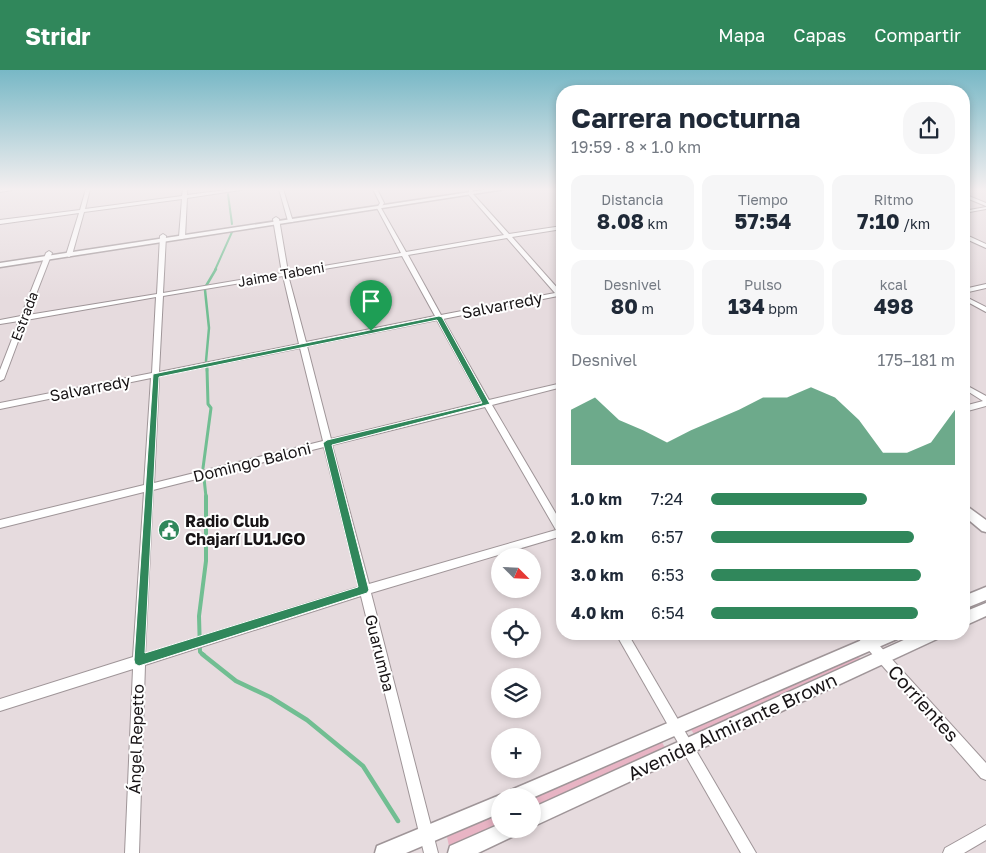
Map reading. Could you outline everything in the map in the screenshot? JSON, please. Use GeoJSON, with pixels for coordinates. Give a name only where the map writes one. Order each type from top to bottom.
{"type":"FeatureCollection","features":[{"type":"Feature","properties":{"kind":"main road"},"geometry":{"type":"LineString","coordinates":[[0,265],[69,252],[246,226]]}},
{"type":"Feature","properties":{"kind":"main road"},"geometry":{"type":"LineString","coordinates":[[0,261],[48,256]]}},
{"type":"Feature","properties":{"kind":"main road"},"geometry":{"type":"LineString","coordinates":[[970,514],[986,527]]}},
{"type":"Feature","properties":{"kind":"main road"},"geometry":{"type":"LineString","coordinates":[[970,600],[986,593]]}},
{"type":"Feature","properties":{"kind":"main road"},"geometry":{"type":"LineString","coordinates":[[970,616],[986,609]]}},
{"type":"Feature","properties":{"kind":"main road","name":"Avenida Almirante Brown"},"geometry":{"type":"LineString","coordinates":[[536,788],[677,728],[864,640]]}},
{"type":"Feature","properties":{"kind":"main road","name":"Avenida Almirante Brown"},"geometry":{"type":"LineString","coordinates":[[541,814],[918,640]]}},
{"type":"Feature","properties":{"kind":"main road"},"geometry":{"type":"LineString","coordinates":[[384,853],[491,808]]}},
{"type":"Feature","properties":{"kind":"main road"},"geometry":{"type":"LineString","coordinates":[[457,853],[491,838]]}},
{"type":"Feature","properties":{"kind":"street"},"geometry":{"type":"LineString","coordinates":[[69,252],[77,226]]}},
{"type":"Feature","properties":{"kind":"street"},"geometry":{"type":"LineString","coordinates":[[182,235],[183,226]]}},
{"type":"Feature","properties":{"kind":"street","name":"Guarumba"},"geometry":{"type":"LineString","coordinates":[[278,226],[286,274],[303,345],[431,853]]}},
{"type":"Feature","properties":{"kind":"street"},"geometry":{"type":"LineString","coordinates":[[391,226],[404,254],[487,404],[556,522]]}},
{"type":"Feature","properties":{"kind":"street"},"geometry":{"type":"LineString","coordinates":[[500,226],[556,289]]}},
{"type":"Feature","properties":{"kind":"street","name":"Jaime Tabeni"},"geometry":{"type":"LineString","coordinates":[[0,322],[556,228]]}},
{"type":"Feature","properties":{"kind":"street","name":"Ángel Repetto"},"geometry":{"type":"LineString","coordinates":[[132,853],[139,660],[163,238]]}},
{"type":"Feature","properties":{"kind":"street"},"geometry":{"type":"LineString","coordinates":[[970,239],[986,246]]}},
{"type":"Feature","properties":{"kind":"street","name":"Estrada"},"geometry":{"type":"LineString","coordinates":[[0,379],[48,256]]}},
{"type":"Feature","properties":{"kind":"street"},"geometry":{"type":"LineString","coordinates":[[970,290],[986,286]]}},
{"type":"Feature","properties":{"kind":"street","name":"Salvarredy"},"geometry":{"type":"LineString","coordinates":[[0,406],[556,295]]}},
{"type":"Feature","properties":{"kind":"street"},"geometry":{"type":"LineString","coordinates":[[970,301],[986,310]]}},
{"type":"Feature","properties":{"kind":"street","name":"Domingo Baloni"},"geometry":{"type":"LineString","coordinates":[[0,524],[556,387]]}},
{"type":"Feature","properties":{"kind":"street"},"geometry":{"type":"LineString","coordinates":[[970,390],[986,402]]}},
{"type":"Feature","properties":{"kind":"street"},"geometry":{"type":"LineString","coordinates":[[970,407],[986,402]]}},
{"type":"Feature","properties":{"kind":"street"},"geometry":{"type":"LineString","coordinates":[[0,705],[364,590],[556,534]]}},
{"type":"Feature","properties":{"kind":"street"},"geometry":{"type":"LineString","coordinates":[[626,640],[748,853]]}},
{"type":"Feature","properties":{"kind":"street","name":"Corrientes"},"geometry":{"type":"LineString","coordinates":[[867,640],[986,773]]}},
{"type":"Feature","properties":{"kind":"street"},"geometry":{"type":"LineString","coordinates":[[950,853],[986,832]]}},
{"type":"Feature","properties":{"kind":"shaded area"},"geometry":{"type":"Polygon","coordinates":[[[858,656],[862,660],[695,735],[691,730],[858,656]]]}},
{"type":"Feature","properties":{"kind":"shaded area"},"geometry":{"type":"Polygon","coordinates":[[[662,742],[665,748],[541,804],[541,795],[662,742]]]}},
{"type":"Feature","properties":{"kind":"shaded area"},"geometry":{"type":"Polygon","coordinates":[[[491,817],[491,827],[449,846],[447,837],[491,817]]]}},
{"type":"Feature","properties":{"kind":"waterway"},"geometry":{"type":"LineString","coordinates":[[215,270],[232,232]]}},
{"type":"Feature","properties":{"kind":"waterway"},"geometry":{"type":"LineString","coordinates":[[206,286],[216,269]]}},
{"type":"Feature","properties":{"kind":"waterway"},"geometry":{"type":"LineString","coordinates":[[205,290],[209,328],[206,361]]}},
{"type":"Feature","properties":{"kind":"waterway"},"geometry":{"type":"LineString","coordinates":[[203,468],[211,408],[208,404],[207,369]]}},
{"type":"Feature","properties":{"kind":"waterway"},"geometry":{"type":"LineString","coordinates":[[204,478],[206,497]]}},
{"type":"Feature","properties":{"kind":"waterway"},"geometry":{"type":"LineString","coordinates":[[204,655],[200,652],[199,616],[206,561],[206,497]]}},
{"type":"Feature","properties":{"kind":"waterway"},"geometry":{"type":"LineString","coordinates":[[202,654],[236,681],[270,697],[307,720],[363,766],[398,821]]}},
{"type":"Feature","properties":{"kind":"place","name":"Radio Club Chajarí LU1JGO"},"geometry":{"type":"Point","coordinates":[169,530]}},
{"type":"Feature","properties":{"kind":"route"},"geometry":{"type":"LineString","coordinates":[[439,317],[487,404],[327,443],[364,590],[139,660],[155,375],[371,331],[439,317]]}}]}
